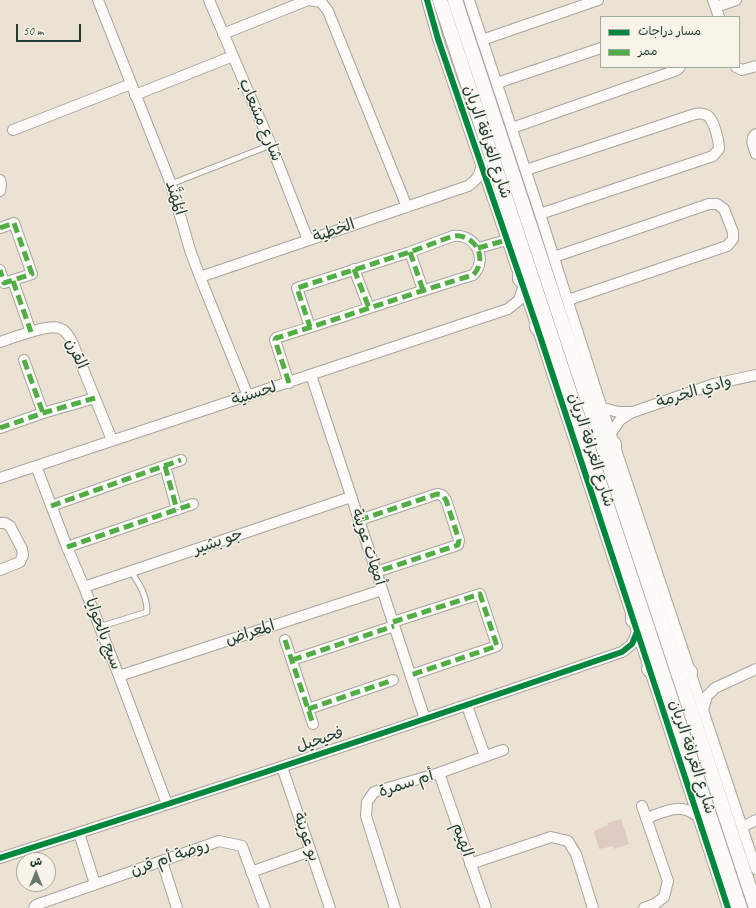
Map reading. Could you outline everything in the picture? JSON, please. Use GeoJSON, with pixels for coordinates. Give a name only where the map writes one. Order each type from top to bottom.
{"type":"FeatureCollection","features":[{"type":"Feature","properties":{"kind":"main road","name":"شارع الغرافة الريان"},"geometry":{"type":"LineString","coordinates":[[440,0],[670,692],[740,908]]}},
{"type":"Feature","properties":{"kind":"main road","name":"شارع الغرافة الريان"},"geometry":{"type":"LineString","coordinates":[[455,0],[756,908]]}},
{"type":"Feature","properties":{"kind":"main road"},"geometry":{"type":"LineString","coordinates":[[522,246],[522,283]]}},
{"type":"Feature","properties":{"kind":"main road"},"geometry":{"type":"LineString","coordinates":[[535,322],[557,352]]}},
{"type":"Feature","properties":{"kind":"main road"},"geometry":{"type":"LineString","coordinates":[[579,377],[597,393]]}},
{"type":"Feature","properties":{"kind":"main road"},"geometry":{"type":"LineString","coordinates":[[613,438],[613,476]]}},
{"type":"Feature","properties":{"kind":"main road"},"geometry":{"type":"LineString","coordinates":[[635,589],[635,626]]}},
{"type":"Feature","properties":{"kind":"main road"},"geometry":{"type":"LineString","coordinates":[[670,648],[692,677]]}},
{"type":"Feature","properties":{"kind":"main road"},"geometry":{"type":"LineString","coordinates":[[648,664],[670,692]]}},
{"type":"Feature","properties":{"kind":"main road"},"geometry":{"type":"LineString","coordinates":[[701,742],[705,715]]}},
{"type":"Feature","properties":{"kind":"street","name":"المُهَنَّد"},"geometry":{"type":"LineString","coordinates":[[98,0],[171,184],[190,250],[200,278],[248,396]]}},
{"type":"Feature","properties":{"kind":"street","name":"شارع مشعاب"},"geometry":{"type":"LineString","coordinates":[[209,0],[271,145],[308,240]]}},
{"type":"Feature","properties":{"kind":"street"},"geometry":{"type":"LineString","coordinates":[[223,34],[309,0],[321,2],[328,11],[407,207]]}},
{"type":"Feature","properties":{"kind":"street","name":"شارع الغرافة الريان"},"geometry":{"type":"LineString","coordinates":[[427,0],[438,38],[522,283],[728,908]]}},
{"type":"Feature","properties":{"kind":"street","name":"شارع الغرافة الريان"},"geometry":{"type":"LineString","coordinates":[[469,0],[526,170],[597,393],[756,869]]}},
{"type":"Feature","properties":{"kind":"street"},"geometry":{"type":"LineString","coordinates":[[482,40],[598,0]]}},
{"type":"Feature","properties":{"kind":"street"},"geometry":{"type":"LineString","coordinates":[[719,16],[714,4],[736,0]]}},
{"type":"Feature","properties":{"kind":"street"},"geometry":{"type":"LineString","coordinates":[[497,83],[600,48]]}},
{"type":"Feature","properties":{"kind":"street"},"geometry":{"type":"LineString","coordinates":[[135,95],[233,56]]}},
{"type":"Feature","properties":{"kind":"street"},"geometry":{"type":"LineString","coordinates":[[738,68],[742,70],[756,66]]}},
{"type":"Feature","properties":{"kind":"street"},"geometry":{"type":"LineString","coordinates":[[512,128],[677,70],[679,68]]}},
{"type":"Feature","properties":{"kind":"street"},"geometry":{"type":"LineString","coordinates":[[13,130],[131,84]]}},
{"type":"Feature","properties":{"kind":"street"},"geometry":{"type":"LineString","coordinates":[[526,170],[695,114],[703,113],[710,118],[719,140],[719,149],[713,156],[540,214]]}},
{"type":"Feature","properties":{"kind":"street"},"geometry":{"type":"LineString","coordinates":[[756,134],[752,139],[756,154]]}},
{"type":"Feature","properties":{"kind":"street"},"geometry":{"type":"LineString","coordinates":[[468,186],[478,178],[482,164]]}},
{"type":"Feature","properties":{"kind":"street"},"geometry":{"type":"LineString","coordinates":[[0,180],[0,191]]}},
{"type":"Feature","properties":{"kind":"street"},"geometry":{"type":"LineString","coordinates":[[468,186],[482,188],[492,195]]}},
{"type":"Feature","properties":{"kind":"street","name":"الخطية"},"geometry":{"type":"LineString","coordinates":[[200,278],[468,186]]}},
{"type":"Feature","properties":{"kind":"street"},"geometry":{"type":"LineString","coordinates":[[554,257],[710,204],[717,204],[724,209],[733,232],[733,240],[727,246],[568,300]]}},
{"type":"Feature","properties":{"kind":"street"},"geometry":{"type":"LineString","coordinates":[[0,228],[14,223],[32,274],[4,283],[0,270]]}},
{"type":"Feature","properties":{"kind":"street"},"geometry":{"type":"LineString","coordinates":[[289,383],[275,339],[473,275],[479,269],[480,259],[478,248],[469,238],[459,235],[452,236],[410,252],[297,288],[310,327]]}},
{"type":"Feature","properties":{"kind":"street"},"geometry":{"type":"LineString","coordinates":[[478,248],[507,240]]}},
{"type":"Feature","properties":{"kind":"street"},"geometry":{"type":"LineString","coordinates":[[410,252],[424,290]]}},
{"type":"Feature","properties":{"kind":"street"},"geometry":{"type":"LineString","coordinates":[[354,269],[368,308]]}},
{"type":"Feature","properties":{"kind":"street"},"geometry":{"type":"LineString","coordinates":[[13,281],[31,332]]}},
{"type":"Feature","properties":{"kind":"street","name":"لحسنية"},"geometry":{"type":"LineString","coordinates":[[0,478],[508,309],[519,300],[522,283]]}},
{"type":"Feature","properties":{"kind":"street","name":"لحسنية"},"geometry":{"type":"LineString","coordinates":[[508,309],[523,310],[535,322]]}},
{"type":"Feature","properties":{"kind":"street","name":"القرن"},"geometry":{"type":"LineString","coordinates":[[0,342],[31,332],[54,327],[65,332],[73,344],[112,440]]}},
{"type":"Feature","properties":{"kind":"street"},"geometry":{"type":"LineString","coordinates":[[24,360],[43,413]]}},
{"type":"Feature","properties":{"kind":"street","name":"أمهات عوينة"},"geometry":{"type":"LineString","coordinates":[[311,375],[425,719]]}},
{"type":"Feature","properties":{"kind":"street","name":"وادي الخرمة"},"geometry":{"type":"LineString","coordinates":[[613,438],[620,420],[633,412],[714,384],[756,375]]}},
{"type":"Feature","properties":{"kind":"street"},"geometry":{"type":"LineString","coordinates":[[0,428],[43,413],[95,398]]}},
{"type":"Feature","properties":{"kind":"street","name":"وادي الخرمة"},"geometry":{"type":"LineString","coordinates":[[603,408],[618,412],[633,412]]}},
{"type":"Feature","properties":{"kind":"street"},"geometry":{"type":"LineString","coordinates":[[51,506],[181,460]]}},
{"type":"Feature","properties":{"kind":"street","name":"سيج بالحوايا"},"geometry":{"type":"LineString","coordinates":[[36,466],[119,676],[167,804]]}},
{"type":"Feature","properties":{"kind":"street"},"geometry":{"type":"LineString","coordinates":[[165,466],[177,510]]}},
{"type":"Feature","properties":{"kind":"street"},"geometry":{"type":"LineString","coordinates":[[359,520],[437,494],[446,500],[459,540],[458,545],[376,572]]}},
{"type":"Feature","properties":{"kind":"street","name":"جو بشير"},"geometry":{"type":"LineString","coordinates":[[84,587],[351,497]]}},
{"type":"Feature","properties":{"kind":"street"},"geometry":{"type":"LineString","coordinates":[[67,547],[193,504]]}},
{"type":"Feature","properties":{"kind":"street"},"geometry":{"type":"LineString","coordinates":[[0,523],[5,523],[10,526],[22,549],[23,555],[20,562],[0,570]]}},
{"type":"Feature","properties":{"kind":"street","name":"المعراض"},"geometry":{"type":"LineString","coordinates":[[119,676],[382,590]]}},
{"type":"Feature","properties":{"kind":"street"},"geometry":{"type":"LineString","coordinates":[[292,660],[480,594],[497,646],[410,675]]}},
{"type":"Feature","properties":{"kind":"street","name":"فحيحيل"},"geometry":{"type":"LineString","coordinates":[[0,858],[467,706],[622,652],[632,644],[635,626]]}},
{"type":"Feature","properties":{"kind":"street"},"geometry":{"type":"LineString","coordinates":[[285,640],[314,724]]}},
{"type":"Feature","properties":{"kind":"street"},"geometry":{"type":"LineString","coordinates":[[622,652],[638,654],[648,664]]}},
{"type":"Feature","properties":{"kind":"street"},"geometry":{"type":"LineString","coordinates":[[705,715],[707,696],[715,688],[756,669]]}},
{"type":"Feature","properties":{"kind":"street"},"geometry":{"type":"LineString","coordinates":[[692,677],[704,687],[715,688]]}},
{"type":"Feature","properties":{"kind":"street"},"geometry":{"type":"LineString","coordinates":[[308,709],[393,680]]}},
{"type":"Feature","properties":{"kind":"street"},"geometry":{"type":"LineString","coordinates":[[467,706],[485,756]]}},
{"type":"Feature","properties":{"kind":"street","name":"أم سمرة"},"geometry":{"type":"LineString","coordinates":[[395,908],[366,816],[367,802],[374,792],[439,773],[503,750]]}},
{"type":"Feature","properties":{"kind":"street","name":"بو عوينة"},"geometry":{"type":"LineString","coordinates":[[282,767],[330,908]]}},
{"type":"Feature","properties":{"kind":"street","name":"الهيم"},"geometry":{"type":"LineString","coordinates":[[439,773],[486,908]]}},
{"type":"Feature","properties":{"kind":"street"},"geometry":{"type":"LineString","coordinates":[[647,818],[676,808],[684,800],[689,788]]}},
{"type":"Feature","properties":{"kind":"street"},"geometry":{"type":"LineString","coordinates":[[642,806],[668,881],[664,897],[655,904],[644,908]]}},
{"type":"Feature","properties":{"kind":"street"},"geometry":{"type":"LineString","coordinates":[[676,808],[690,811],[698,817]]}},
{"type":"Feature","properties":{"kind":"street"},"geometry":{"type":"LineString","coordinates":[[742,827],[756,820]]}},
{"type":"Feature","properties":{"kind":"street"},"geometry":{"type":"LineString","coordinates":[[79,833],[95,884]]}},
{"type":"Feature","properties":{"kind":"street"},"geometry":{"type":"LineString","coordinates":[[470,864],[551,837],[568,841],[576,854],[593,908]]}},
{"type":"Feature","properties":{"kind":"street","name":"روضة أم قرن"},"geometry":{"type":"LineString","coordinates":[[34,908],[36,905],[219,841],[242,846],[265,908]]}},
{"type":"Feature","properties":{"kind":"street"},"geometry":{"type":"LineString","coordinates":[[251,872],[310,851]]}},
{"type":"Feature","properties":{"kind":"street"},"geometry":{"type":"LineString","coordinates":[[162,861],[177,908]]}},
{"type":"Feature","properties":{"kind":"lane"},"geometry":{"type":"LineString","coordinates":[[171,184],[271,145]]}},
{"type":"Feature","properties":{"kind":"lane"},"geometry":{"type":"LineString","coordinates":[[99,627],[147,612],[147,603],[143,590],[131,571]]}},
{"type":"Feature","properties":{"kind":"building"},"geometry":{"type":"Polygon","coordinates":[[[621,819],[629,844],[614,849],[614,846],[599,849],[594,831],[608,825],[607,823],[621,819]]]}},
{"type":"Feature","properties":{"kind":"marked path"},"geometry":{"type":"LineString","coordinates":[[0,228],[14,223],[32,274],[4,283],[0,270]]}},
{"type":"Feature","properties":{"kind":"marked path"},"geometry":{"type":"LineString","coordinates":[[289,383],[275,340],[276,338],[473,275],[478,269],[480,262],[480,255],[477,248],[468,239],[461,236],[453,236],[410,252],[297,288],[310,327]]}},
{"type":"Feature","properties":{"kind":"marked path"},"geometry":{"type":"LineString","coordinates":[[478,248],[507,240]]}},
{"type":"Feature","properties":{"kind":"marked path"},"geometry":{"type":"LineString","coordinates":[[410,252],[423,290]]}},
{"type":"Feature","properties":{"kind":"marked path"},"geometry":{"type":"LineString","coordinates":[[354,269],[369,308]]}},
{"type":"Feature","properties":{"kind":"marked path"},"geometry":{"type":"LineString","coordinates":[[13,281],[31,332]]}},
{"type":"Feature","properties":{"kind":"marked path"},"geometry":{"type":"LineString","coordinates":[[24,360],[43,413]]}},
{"type":"Feature","properties":{"kind":"marked path"},"geometry":{"type":"LineString","coordinates":[[0,428],[43,413],[95,398]]}},
{"type":"Feature","properties":{"kind":"marked path"},"geometry":{"type":"LineString","coordinates":[[51,506],[181,460]]}},
{"type":"Feature","properties":{"kind":"marked path"},"geometry":{"type":"LineString","coordinates":[[165,466],[177,510]]}},
{"type":"Feature","properties":{"kind":"marked path"},"geometry":{"type":"LineString","coordinates":[[359,520],[437,494],[442,495],[446,500],[459,540],[458,545],[376,572]]}},
{"type":"Feature","properties":{"kind":"marked path"},"geometry":{"type":"LineString","coordinates":[[67,547],[193,504]]}},
{"type":"Feature","properties":{"kind":"marked path"},"geometry":{"type":"LineString","coordinates":[[393,622],[480,594],[497,646],[411,675]]}},
{"type":"Feature","properties":{"kind":"marked path"},"geometry":{"type":"LineString","coordinates":[[292,660],[394,626]]}},
{"type":"Feature","properties":{"kind":"marked path"},"geometry":{"type":"LineString","coordinates":[[285,640],[313,724]]}},
{"type":"Feature","properties":{"kind":"marked path"},"geometry":{"type":"LineString","coordinates":[[308,709],[393,680]]}},
{"type":"Feature","properties":{"kind":"cycle path"},"geometry":{"type":"LineString","coordinates":[[427,0],[438,39],[537,327],[728,908]]}},
{"type":"Feature","properties":{"kind":"cycle path"},"geometry":{"type":"LineString","coordinates":[[0,858],[311,757],[622,652],[632,644],[637,632]]}}]}
